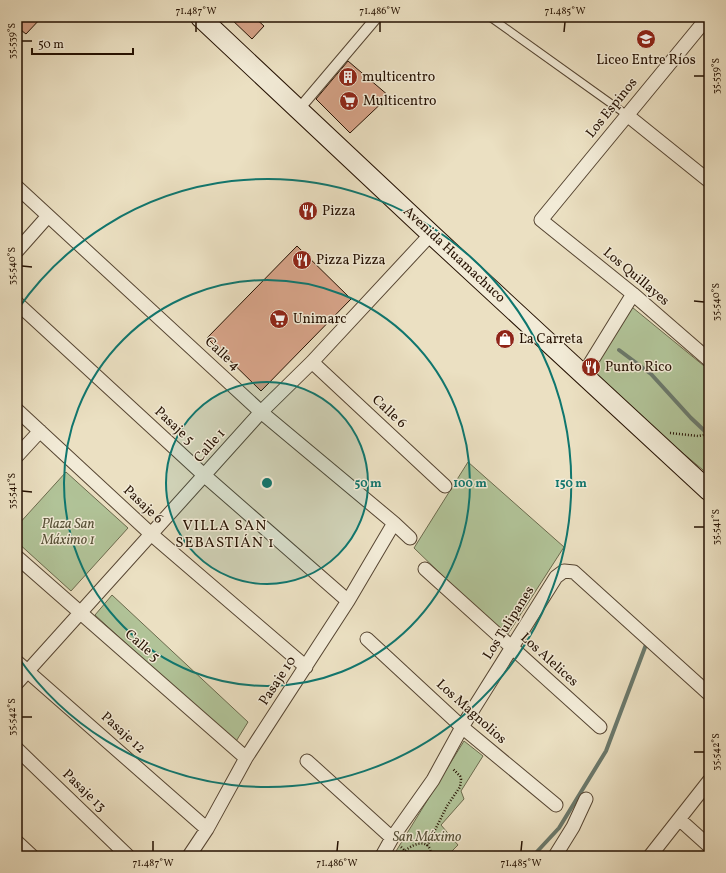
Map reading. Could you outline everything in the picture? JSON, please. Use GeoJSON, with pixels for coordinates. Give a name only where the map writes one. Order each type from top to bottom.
{"type":"FeatureCollection","features":[{"type":"Feature","properties":{"kind":"main road","name":"Avenida Huamachuco"},"geometry":{"type":"LineString","coordinates":[[200,17],[431,234],[709,491]]}},
{"type":"Feature","properties":{"kind":"street"},"geometry":{"type":"LineString","coordinates":[[299,109],[377,17]]}},
{"type":"Feature","properties":{"kind":"street","name":"Los Espinos"},"geometry":{"type":"LineString","coordinates":[[541,220],[708,17]]}},
{"type":"Feature","properties":{"kind":"street"},"geometry":{"type":"LineString","coordinates":[[627,115],[709,181]]}},
{"type":"Feature","properties":{"kind":"street","name":"Calle 4"},"geometry":{"type":"LineString","coordinates":[[17,187],[261,412],[410,538]]}},
{"type":"Feature","properties":{"kind":"street"},"geometry":{"type":"LineString","coordinates":[[17,251],[48,216]]}},
{"type":"Feature","properties":{"kind":"street","name":"Los Quillayes"},"geometry":{"type":"LineString","coordinates":[[541,220],[633,294],[709,360]]}},
{"type":"Feature","properties":{"kind":"street","name":"Calle 1"},"geometry":{"type":"LineString","coordinates":[[17,683],[150,534],[205,476],[261,412],[312,362],[431,234]]}},
{"type":"Feature","properties":{"kind":"street"},"geometry":{"type":"LineString","coordinates":[[583,375],[633,294]]}},
{"type":"Feature","properties":{"kind":"street","name":"Pasaje 5"},"geometry":{"type":"LineString","coordinates":[[17,303],[205,476],[348,601]]}},
{"type":"Feature","properties":{"kind":"street","name":"Calle 6"},"geometry":{"type":"LineString","coordinates":[[312,362],[445,486]]}},
{"type":"Feature","properties":{"kind":"street","name":"Pasaje 6"},"geometry":{"type":"LineString","coordinates":[[17,410],[150,534],[306,668]]}},
{"type":"Feature","properties":{"kind":"street"},"geometry":{"type":"LineString","coordinates":[[17,456],[40,431]]}},
{"type":"Feature","properties":{"kind":"street","name":"Pasaje 10"},"geometry":{"type":"LineString","coordinates":[[189,856],[207,829],[246,758],[306,668],[394,523]]}},
{"type":"Feature","properties":{"kind":"street","name":"Calle 5"},"geometry":{"type":"LineString","coordinates":[[17,557],[246,758]]}},
{"type":"Feature","properties":{"kind":"street","name":"Los Alelices"},"geometry":{"type":"LineString","coordinates":[[425,569],[600,727]]}},
{"type":"Feature","properties":{"kind":"street","name":"Los Tulipanes"},"geometry":{"type":"LineString","coordinates":[[382,856],[392,838],[433,780],[462,727],[556,577],[564,571],[574,572],[709,694]]}},
{"type":"Feature","properties":{"kind":"street","name":"Los Magnolios"},"geometry":{"type":"LineString","coordinates":[[367,639],[462,727],[556,805]]}},
{"type":"Feature","properties":{"kind":"street","name":"Pasaje 12"},"geometry":{"type":"LineString","coordinates":[[17,662],[28,670],[207,829]]}},
{"type":"Feature","properties":{"kind":"street","name":"Pasaje 13"},"geometry":{"type":"LineString","coordinates":[[17,749],[128,856]]}},
{"type":"Feature","properties":{"kind":"street"},"geometry":{"type":"LineString","coordinates":[[307,761],[392,838]]}},
{"type":"Feature","properties":{"kind":"street"},"geometry":{"type":"LineString","coordinates":[[650,856],[709,781]]}},
{"type":"Feature","properties":{"kind":"street"},"geometry":{"type":"LineString","coordinates":[[556,856],[573,827],[586,799]]}},
{"type":"Feature","properties":{"kind":"street"},"geometry":{"type":"LineString","coordinates":[[678,819],[709,846]]}},
{"type":"Feature","properties":{"kind":"street"},"geometry":{"type":"LineString","coordinates":[[17,842],[32,856]]}},
{"type":"Feature","properties":{"kind":"lane"},"geometry":{"type":"LineString","coordinates":[[490,17],[627,115]]}},
{"type":"Feature","properties":{"kind":"path"},"geometry":{"type":"LineString","coordinates":[[698,436],[709,434]]}},
{"type":"Feature","properties":{"kind":"path"},"geometry":{"type":"LineString","coordinates":[[428,846],[447,806],[460,787],[460,776],[444,760]]}},
{"type":"Feature","properties":{"kind":"path"},"geometry":{"type":"LineString","coordinates":[[392,838],[406,851]]}},
{"type":"Feature","properties":{"kind":"path"},"geometry":{"type":"LineString","coordinates":[[403,856],[413,844],[423,843],[428,846],[431,851],[431,856]]}},
{"type":"Feature","properties":{"kind":"green space"},"geometry":{"type":"Polygon","coordinates":[[[627,303],[709,370],[709,475],[587,373],[627,303]]]}},
{"type":"Feature","properties":{"kind":"green space"},"geometry":{"type":"Polygon","coordinates":[[[468,462],[564,547],[506,637],[414,548],[468,462]]]}},
{"type":"Feature","properties":{"kind":"green space","name":"Plaza San Máximo 1"},"geometry":{"type":"Polygon","coordinates":[[[66,472],[128,528],[71,591],[17,542],[17,526],[66,472]]]}},
{"type":"Feature","properties":{"kind":"green space"},"geometry":{"type":"Polygon","coordinates":[[[112,595],[248,722],[235,743],[95,615],[112,595]]]}},
{"type":"Feature","properties":{"kind":"green space","name":"San Máximo"},"geometry":{"type":"Polygon","coordinates":[[[464,741],[483,756],[461,791],[464,799],[441,825],[458,845],[447,856],[393,856],[464,741]]]}},
{"type":"Feature","properties":{"kind":"building"},"geometry":{"type":"Polygon","coordinates":[[[17,17],[42,17],[26,34],[17,27],[17,17]]]}},
{"type":"Feature","properties":{"kind":"building"},"geometry":{"type":"Polygon","coordinates":[[[229,17],[254,17],[264,26],[252,39],[229,17]]]}},
{"type":"Feature","properties":{"kind":"building","name":"multicentro"},"geometry":{"type":"Polygon","coordinates":[[[348,61],[389,96],[350,133],[316,99],[348,61]]]}},
{"type":"Feature","properties":{"kind":"building","name":"Unimarc"},"geometry":{"type":"Polygon","coordinates":[[[297,246],[351,299],[261,391],[207,338],[297,246]]]}},
{"type":"Feature","properties":{"kind":"waterway"},"geometry":{"type":"LineString","coordinates":[[619,350],[651,374],[691,418],[709,435]]}},
{"type":"Feature","properties":{"kind":"waterway"},"geometry":{"type":"LineString","coordinates":[[533,856],[559,828],[606,751],[647,642]]}},
{"type":"Feature","properties":{"kind":"place","name":"Liceo Entre Ríos"},"geometry":{"type":"Point","coordinates":[646,39]}},
{"type":"Feature","properties":{"kind":"place","name":"multicentro"},"geometry":{"type":"Point","coordinates":[348,77]}},
{"type":"Feature","properties":{"kind":"place","name":"Multicentro"},"geometry":{"type":"Point","coordinates":[349,101]}},
{"type":"Feature","properties":{"kind":"place","name":"Pizza"},"geometry":{"type":"Point","coordinates":[308,211]}},
{"type":"Feature","properties":{"kind":"place","name":"Pizza Pizza"},"geometry":{"type":"Point","coordinates":[302,260]}},
{"type":"Feature","properties":{"kind":"place","name":"Unimarc"},"geometry":{"type":"Point","coordinates":[279,319]}},
{"type":"Feature","properties":{"kind":"place","name":"La Carreta"},"geometry":{"type":"Point","coordinates":[505,339]}},
{"type":"Feature","properties":{"kind":"place","name":"Punto Rico"},"geometry":{"type":"Point","coordinates":[591,367]}},
{"type":"Feature","properties":{"kind":"district","name":"VILLA SAN SEBASTIÁN 1"},"geometry":{"type":"Point","coordinates":[225,534]}}]}
